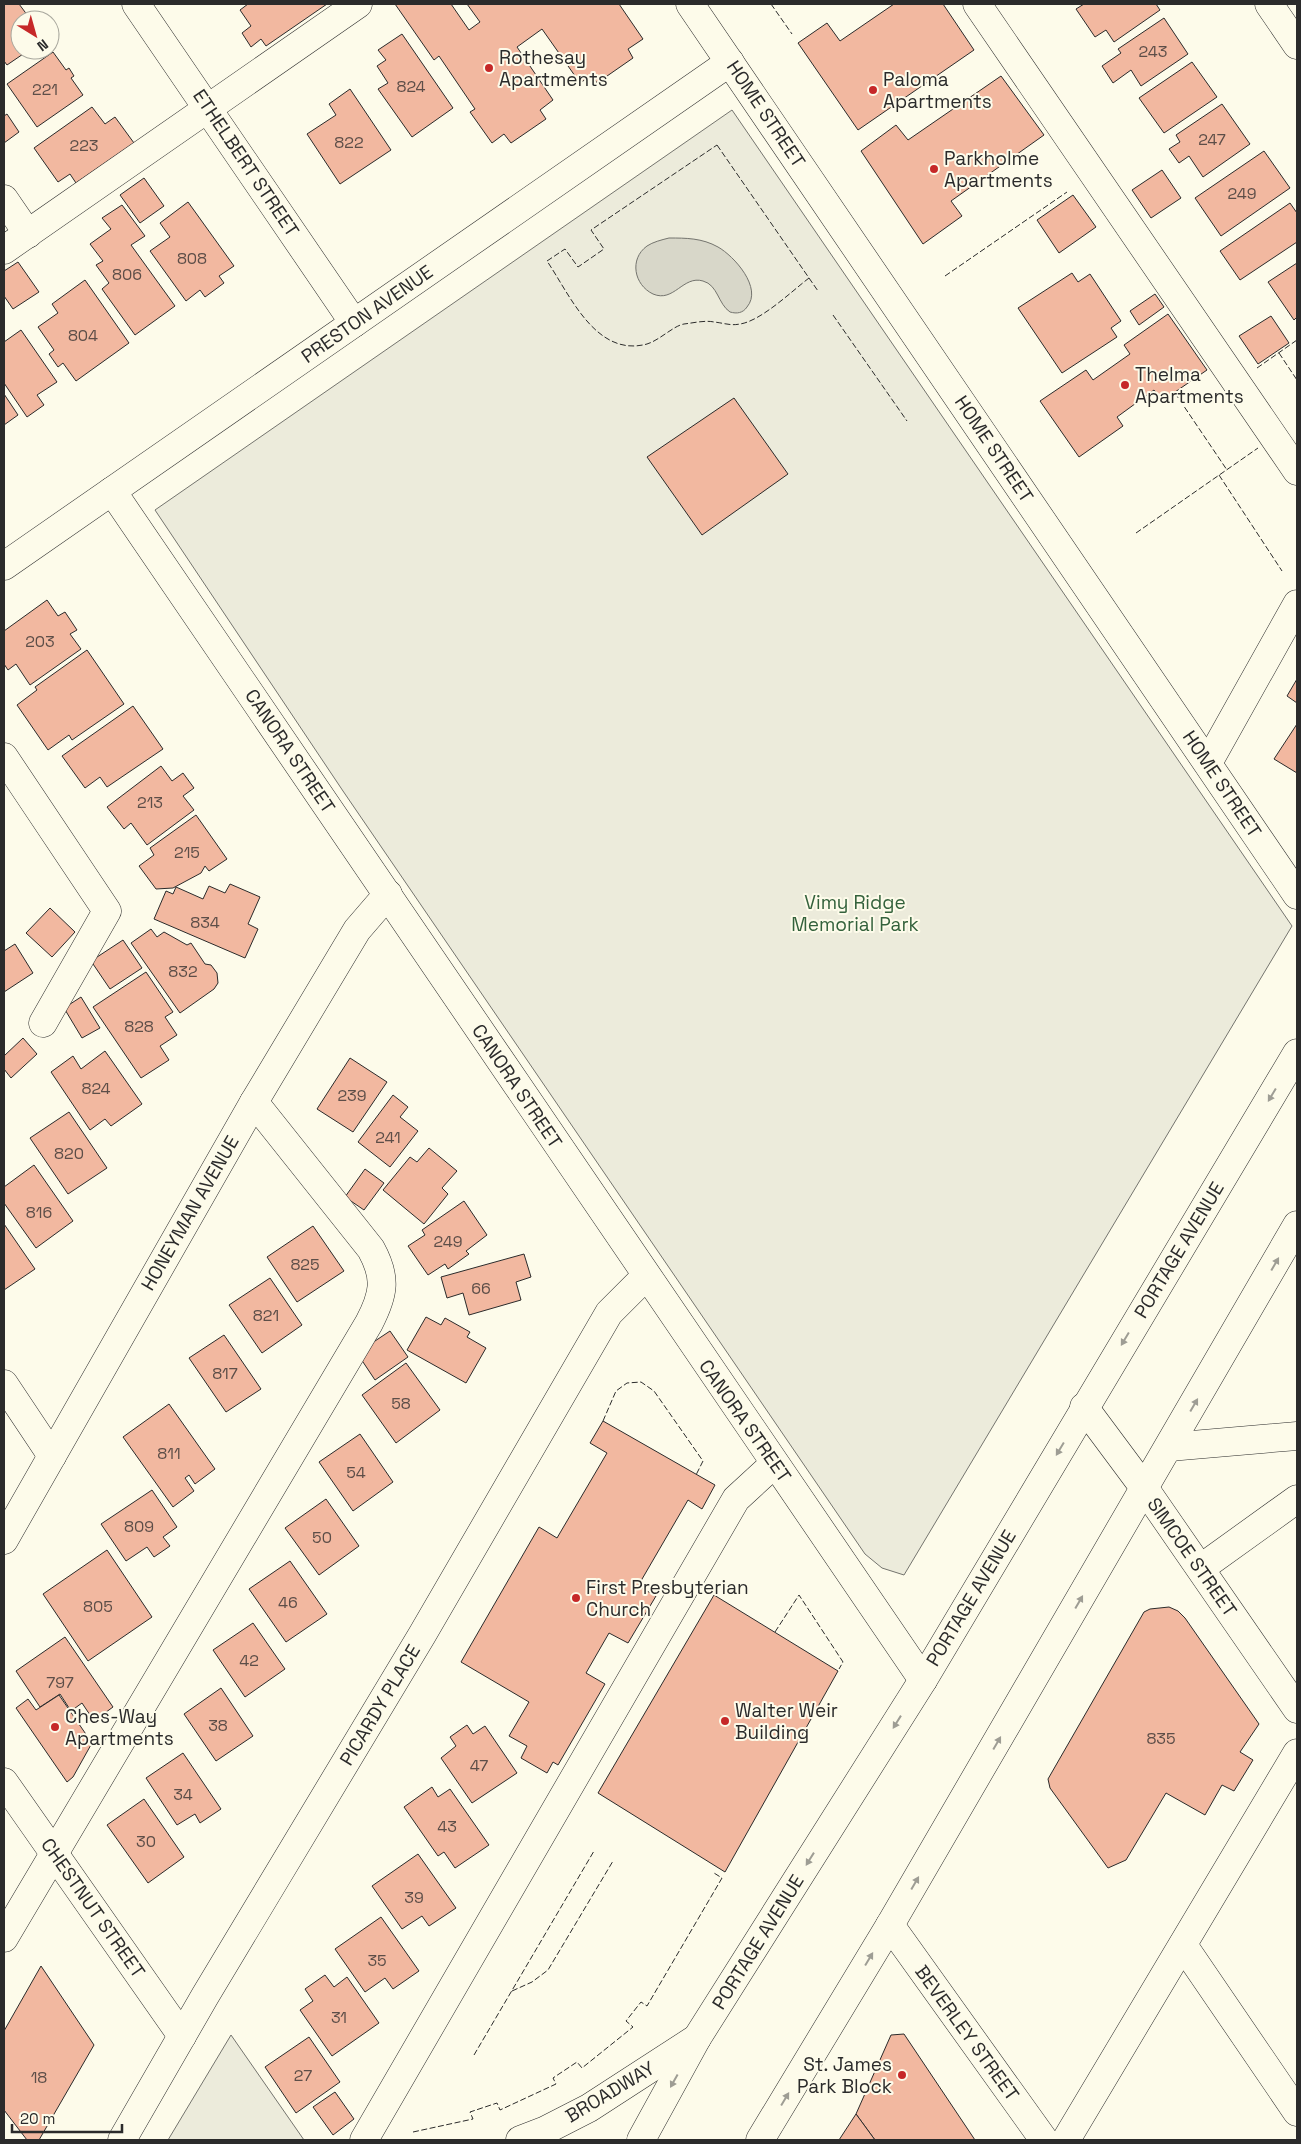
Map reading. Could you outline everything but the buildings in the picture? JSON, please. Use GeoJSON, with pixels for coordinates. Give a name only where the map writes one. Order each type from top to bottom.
{"type":"FeatureCollection","features":[{"type":"Feature","properties":{"kind":"main road","name":"ETHELBERT STREET"},"geometry":{"type":"LineString","coordinates":[[136,4],[354,323]]}},
{"type":"Feature","properties":{"kind":"main road"},"geometry":{"type":"LineString","coordinates":[[4,250],[358,4]]}},
{"type":"Feature","properties":{"kind":"main road","name":"HOME STREET"},"geometry":{"type":"LineString","coordinates":[[690,4],[1297,895]]}},
{"type":"Feature","properties":{"kind":"main road"},"geometry":{"type":"LineString","coordinates":[[977,4],[1297,471]]}},
{"type":"Feature","properties":{"kind":"main road"},"geometry":{"type":"LineString","coordinates":[[1269,4],[1297,45]]}},
{"type":"Feature","properties":{"kind":"main road","name":"PRESTON AVENUE"},"geometry":{"type":"LineString","coordinates":[[4,566],[730,62]]}},
{"type":"Feature","properties":{"kind":"main road"},"geometry":{"type":"LineString","coordinates":[[4,199],[28,234]]}},
{"type":"Feature","properties":{"kind":"main road","name":"CANORA STREET"},"geometry":{"type":"LineString","coordinates":[[112,491],[388,894],[645,1277],[922,1680]]}},
{"type":"Feature","properties":{"kind":"main road"},"geometry":{"type":"LineString","coordinates":[[1208,763],[1297,604]]}},
{"type":"Feature","properties":{"kind":"main road"},"geometry":{"type":"LineString","coordinates":[[4,757],[107,911],[43,1022]]}},
{"type":"Feature","properties":{"kind":"main road","name":"HONEYMAN AVENUE"},"geometry":{"type":"LineString","coordinates":[[4,1540],[254,1102],[357,930],[388,894]]}},
{"type":"Feature","properties":{"kind":"main road","name":"PORTAGE AVENUE"},"geometry":{"type":"LineString","coordinates":[[641,2140],[697,2038],[922,1680],[1297,1053]]}},
{"type":"Feature","properties":{"kind":"main road"},"geometry":{"type":"LineString","coordinates":[[4,1938],[369,1323],[382,1291],[379,1264],[371,1249],[254,1102]]}},
{"type":"Feature","properties":{"kind":"main road"},"geometry":{"type":"LineString","coordinates":[[760,2140],[890,1925],[1297,1225]]}},
{"type":"Feature","properties":{"kind":"main road","name":"PICARDY PLACE"},"geometry":{"type":"LineString","coordinates":[[122,2140],[182,2036],[422,1635],[609,1314],[645,1277]]}},
{"type":"Feature","properties":{"kind":"main road"},"geometry":{"type":"LineString","coordinates":[[4,1384],[52,1456]]}},
{"type":"Feature","properties":{"kind":"main road","name":"SIMCOE STREET"},"geometry":{"type":"LineString","coordinates":[[1084,1407],[1201,1568],[1297,1709]]}},
{"type":"Feature","properties":{"kind":"main road"},"geometry":{"type":"LineString","coordinates":[[1169,1447],[1294,1431]]}},
{"type":"Feature","properties":{"kind":"main road"},"geometry":{"type":"LineString","coordinates":[[364,2140],[736,1499],[774,1464]]}},
{"type":"Feature","properties":{"kind":"main road"},"geometry":{"type":"LineString","coordinates":[[1201,1568],[1297,1499]]}},
{"type":"Feature","properties":{"kind":"main road"},"geometry":{"type":"LineString","coordinates":[[1066,2140],[1297,1753]]}},
{"type":"Feature","properties":{"kind":"main road","name":"CHESTNUT STREET"},"geometry":{"type":"LineString","coordinates":[[4,1782],[182,2036]]}},
{"type":"Feature","properties":{"kind":"main road","name":"BEVERLEY STREET"},"geometry":{"type":"LineString","coordinates":[[890,1925],[1044,2140]]}},
{"type":"Feature","properties":{"kind":"main road"},"geometry":{"type":"LineString","coordinates":[[1183,1945],[1297,2112]]}},
{"type":"Feature","properties":{"kind":"main road","name":"BROADWAY"},"geometry":{"type":"LineString","coordinates":[[520,2140],[546,2130],[589,2108],[697,2038]]}},
{"type":"Feature","properties":{"kind":"green space","name":"Vimy Ridge Memorial Park"},"geometry":{"type":"Polygon","coordinates":[[[732,110],[1292,926],[904,1575],[882,1568],[865,1554],[343,791],[155,510],[732,110]]]}},
{"type":"Feature","properties":{"kind":"green space"},"geometry":{"type":"Polygon","coordinates":[[[231,2035],[304,2140],[168,2140],[231,2035]]]}},
{"type":"Feature","properties":{"kind":"shaded area"},"geometry":{"type":"Polygon","coordinates":[[[669,238],[700,240],[718,247],[732,258],[749,282],[751,299],[744,311],[730,312],[726,309],[712,286],[703,281],[696,280],[690,282],[667,295],[660,296],[647,290],[642,285],[636,272],[638,258],[641,251],[647,246],[669,238]]]}},
{"type":"Feature","properties":{"kind":"fence"},"geometry":{"type":"LineString","coordinates":[[771,4],[792,34]]}},
{"type":"Feature","properties":{"kind":"fence"},"geometry":{"type":"LineString","coordinates":[[717,145],[809,278],[767,312],[748,322],[733,325],[707,321],[684,324],[675,327],[647,344],[629,346],[613,342],[599,333],[586,320],[547,261],[565,249],[578,267],[604,249],[591,230],[717,145]]}},
{"type":"Feature","properties":{"kind":"fence"},"geometry":{"type":"LineString","coordinates":[[945,276],[1067,192]]}},
{"type":"Feature","properties":{"kind":"fence"},"geometry":{"type":"LineString","coordinates":[[809,278],[818,291]]}},
{"type":"Feature","properties":{"kind":"fence"},"geometry":{"type":"LineString","coordinates":[[833,315],[907,421]]}},
{"type":"Feature","properties":{"kind":"fence"},"geometry":{"type":"LineString","coordinates":[[1257,368],[1297,340]]}},
{"type":"Feature","properties":{"kind":"fence"},"geometry":{"type":"LineString","coordinates":[[1279,353],[1297,380]]}},
{"type":"Feature","properties":{"kind":"fence"},"geometry":{"type":"LineString","coordinates":[[1175,393],[1227,470]]}},
{"type":"Feature","properties":{"kind":"fence"},"geometry":{"type":"LineString","coordinates":[[1136,533],[1258,448]]}},
{"type":"Feature","properties":{"kind":"fence"},"geometry":{"type":"LineString","coordinates":[[1219,475],[1282,571]]}},
{"type":"Feature","properties":{"kind":"fence"},"geometry":{"type":"LineString","coordinates":[[603,1421],[616,1391],[627,1383],[641,1382],[654,1391],[703,1461],[696,1475]]}},
{"type":"Feature","properties":{"kind":"fence"},"geometry":{"type":"LineString","coordinates":[[775,1632],[799,1595],[843,1662],[839,1669]]}},
{"type":"Feature","properties":{"kind":"fence"},"geometry":{"type":"LineString","coordinates":[[474,2055],[594,1851]]}},
{"type":"Feature","properties":{"kind":"fence"},"geometry":{"type":"LineString","coordinates":[[512,1991],[532,1982],[548,1970],[613,1861]]}},
{"type":"Feature","properties":{"kind":"fence"},"geometry":{"type":"LineString","coordinates":[[413,2132],[473,2119],[470,2112],[497,2103],[500,2110],[556,2084],[553,2078],[577,2062],[582,2068],[633,2027],[626,2021],[641,2002],[647,2006],[722,1878],[714,1873]]}},
{"type":"Feature","properties":{"kind":"place","name":"Rothesay Apartments"},"geometry":{"type":"Point","coordinates":[489,68]}},
{"type":"Feature","properties":{"kind":"place","name":"Paloma Apartments"},"geometry":{"type":"Point","coordinates":[873,90]}},
{"type":"Feature","properties":{"kind":"place","name":"Parkholme Apartments"},"geometry":{"type":"Point","coordinates":[934,169]}},
{"type":"Feature","properties":{"kind":"place","name":"Thelma Apartments"},"geometry":{"type":"Point","coordinates":[1125,385]}},
{"type":"Feature","properties":{"kind":"place","name":"First Presbyterian Church"},"geometry":{"type":"Point","coordinates":[576,1598]}},
{"type":"Feature","properties":{"kind":"place","name":"Walter Weir Building"},"geometry":{"type":"Point","coordinates":[725,1721]}},
{"type":"Feature","properties":{"kind":"place","name":"Ches-Way Apartments"},"geometry":{"type":"Point","coordinates":[55,1727]}},
{"type":"Feature","properties":{"kind":"place","name":"St. James Park Block"},"geometry":{"type":"Point","coordinates":[902,2075]}}]}
